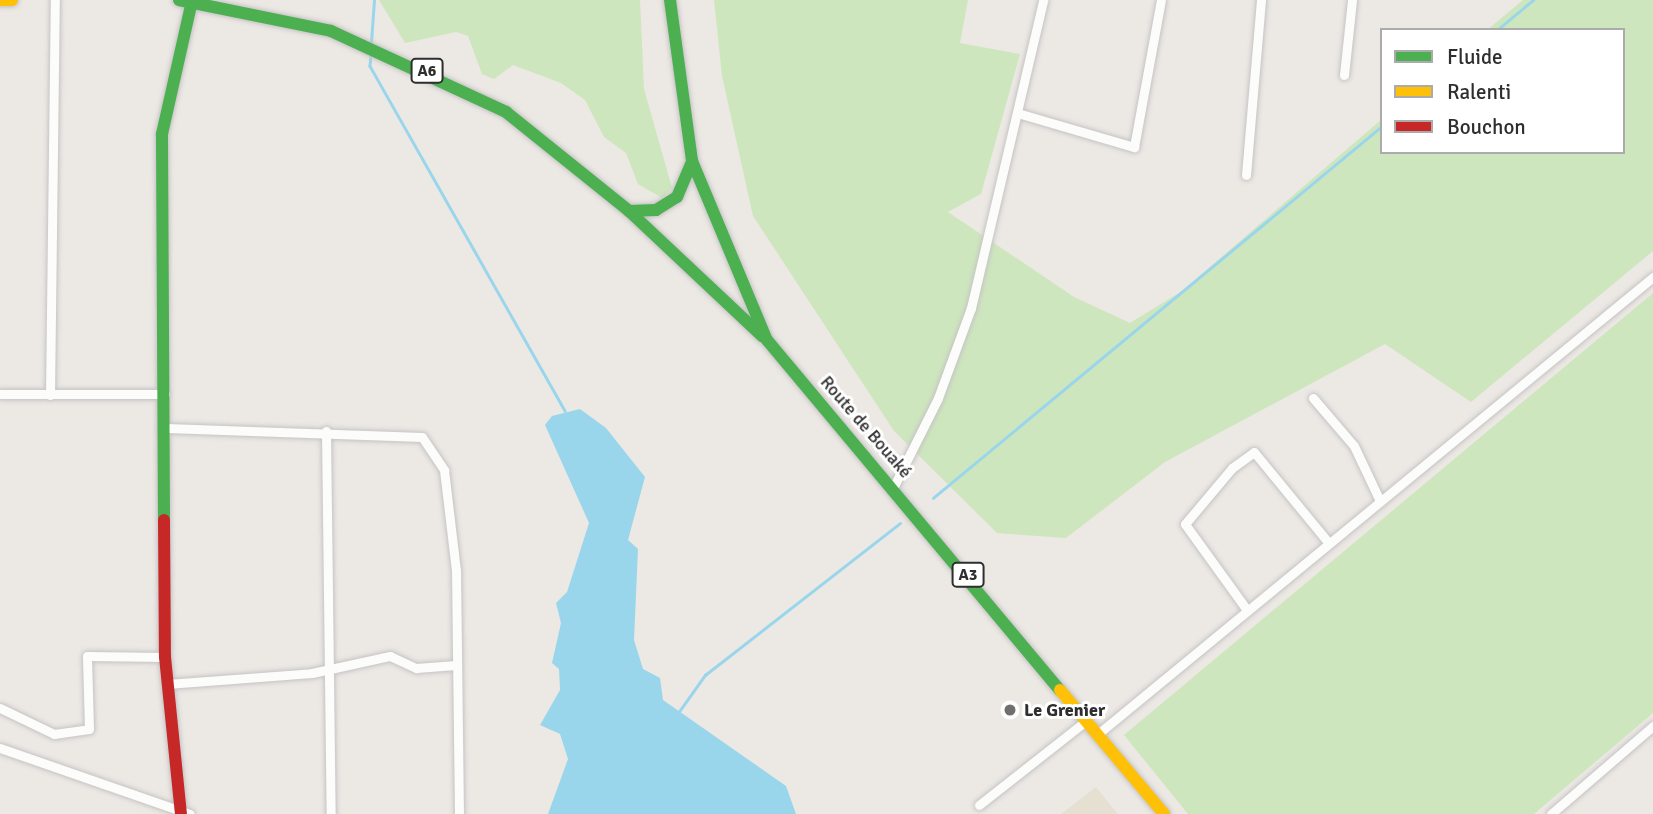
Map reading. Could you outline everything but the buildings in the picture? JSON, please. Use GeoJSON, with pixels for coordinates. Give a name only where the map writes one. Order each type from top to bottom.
{"type":"FeatureCollection","features":[{"type":"Feature","properties":{"kind":"main road"},"geometry":{"type":"LineString","coordinates":[[0,0],[12,0]]}},
{"type":"Feature","properties":{"kind":"main road"},"geometry":{"type":"LineString","coordinates":[[184,813],[165,657],[166,428],[162,134],[187,0]]}},
{"type":"Feature","properties":{"kind":"main road","name":"A6"},"geometry":{"type":"LineString","coordinates":[[187,0],[331,32],[450,81],[506,112],[629,211],[767,340]]}},
{"type":"Feature","properties":{"kind":"main road","name":"Route de Bouaké"},"geometry":{"type":"LineString","coordinates":[[670,0],[692,161],[767,340],[894,486],[1164,814]]}},
{"type":"Feature","properties":{"kind":"main road"},"geometry":{"type":"LineString","coordinates":[[629,211],[656,209],[677,197],[692,161]]}},
{"type":"Feature","properties":{"kind":"street"},"geometry":{"type":"LineString","coordinates":[[50,396],[55,0]]}},
{"type":"Feature","properties":{"kind":"street"},"geometry":{"type":"LineString","coordinates":[[894,486],[939,398],[971,308],[1021,114],[1043,0]]}},
{"type":"Feature","properties":{"kind":"street"},"geometry":{"type":"LineString","coordinates":[[1021,114],[1134,147],[1161,0]]}},
{"type":"Feature","properties":{"kind":"street"},"geometry":{"type":"LineString","coordinates":[[1245,175],[1261,0]]}},
{"type":"Feature","properties":{"kind":"street"},"geometry":{"type":"LineString","coordinates":[[1344,75],[1352,0]]}},
{"type":"Feature","properties":{"kind":"street"},"geometry":{"type":"LineString","coordinates":[[1099,733],[1653,277]]}},
{"type":"Feature","properties":{"kind":"street"},"geometry":{"type":"LineString","coordinates":[[0,394],[165,394]]}},
{"type":"Feature","properties":{"kind":"street"},"geometry":{"type":"LineString","coordinates":[[1313,398],[1354,446],[1380,501]]}},
{"type":"Feature","properties":{"kind":"street"},"geometry":{"type":"LineString","coordinates":[[166,428],[422,436],[444,470],[456,570],[458,814]]}},
{"type":"Feature","properties":{"kind":"street"},"geometry":{"type":"LineString","coordinates":[[327,431],[331,814]]}},
{"type":"Feature","properties":{"kind":"street"},"geometry":{"type":"LineString","coordinates":[[1247,610],[1185,524],[1232,468],[1254,452],[1328,542]]}},
{"type":"Feature","properties":{"kind":"street"},"geometry":{"type":"LineString","coordinates":[[0,708],[54,734],[89,729],[87,656],[165,657]]}},
{"type":"Feature","properties":{"kind":"street"},"geometry":{"type":"LineString","coordinates":[[167,684],[328,667],[390,656],[416,667],[456,665]]}},
{"type":"Feature","properties":{"kind":"street"},"geometry":{"type":"LineString","coordinates":[[979,805],[1088,719]]}},
{"type":"Feature","properties":{"kind":"street"},"geometry":{"type":"LineString","coordinates":[[1551,814],[1653,726]]}},
{"type":"Feature","properties":{"kind":"street"},"geometry":{"type":"LineString","coordinates":[[0,748],[184,813]]}},
{"type":"Feature","properties":{"kind":"shaded area"},"geometry":{"type":"Polygon","coordinates":[[[1096,787],[1118,814],[1061,814],[1096,787]]]}},
{"type":"Feature","properties":{"kind":"green space"},"geometry":{"type":"Polygon","coordinates":[[[379,0],[640,0],[644,89],[672,188],[662,198],[638,184],[626,153],[604,137],[585,100],[561,83],[513,65],[494,79],[482,74],[468,36],[456,32],[405,43],[379,0]]]}},
{"type":"Feature","properties":{"kind":"green space"},"geometry":{"type":"Polygon","coordinates":[[[714,0],[968,0],[960,43],[1020,54],[981,194],[948,212],[1074,297],[1130,323],[1182,291],[1380,121],[1380,154],[1625,154],[1625,28],[1489,28],[1523,0],[1653,0],[1653,251],[1471,402],[1385,344],[1165,462],[1066,538],[997,533],[894,431],[753,216],[722,76],[714,0]]]}},
{"type":"Feature","properties":{"kind":"green space"},"geometry":{"type":"Polygon","coordinates":[[[1653,293],[1653,713],[1534,814],[1188,814],[1124,735],[1653,293]]]}},
{"type":"Feature","properties":{"kind":"water"},"geometry":{"type":"Polygon","coordinates":[[[580,409],[606,428],[645,477],[628,540],[638,549],[634,640],[643,669],[660,678],[663,700],[786,786],[796,814],[548,814],[568,759],[560,734],[540,725],[560,690],[559,669],[552,663],[561,623],[556,603],[567,592],[589,523],[545,425],[552,416],[580,409]]]}},
{"type":"Feature","properties":{"kind":"waterway"},"geometry":{"type":"LineString","coordinates":[[371,42],[374,0]]}},
{"type":"Feature","properties":{"kind":"waterway"},"geometry":{"type":"LineString","coordinates":[[1499,28],[1533,0]]}},
{"type":"Feature","properties":{"kind":"waterway"},"geometry":{"type":"LineString","coordinates":[[371,56],[370,66],[565,411]]}},
{"type":"Feature","properties":{"kind":"waterway"},"geometry":{"type":"LineString","coordinates":[[933,498],[1380,128]]}},
{"type":"Feature","properties":{"kind":"waterway"},"geometry":{"type":"LineString","coordinates":[[678,713],[705,675],[900,523]]}},
{"type":"Feature","properties":{"kind":"traffic: fast"},"geometry":{"type":"LineString","coordinates":[[179,0],[331,31],[506,112],[629,211],[762,336]]}},
{"type":"Feature","properties":{"kind":"traffic: fast"},"geometry":{"type":"LineString","coordinates":[[670,0],[692,161],[767,340],[1060,690]]}},
{"type":"Feature","properties":{"kind":"traffic: fast"},"geometry":{"type":"LineString","coordinates":[[164,520],[162,134],[192,1]]}},
{"type":"Feature","properties":{"kind":"traffic: fast"},"geometry":{"type":"LineString","coordinates":[[629,211],[656,210],[677,197],[692,161]]}},
{"type":"Feature","properties":{"kind":"traffic: slow"},"geometry":{"type":"LineString","coordinates":[[0,0],[12,0]]}},
{"type":"Feature","properties":{"kind":"traffic: slow"},"geometry":{"type":"LineString","coordinates":[[1060,690],[1164,814]]}},
{"type":"Feature","properties":{"kind":"traffic: jam"},"geometry":{"type":"LineString","coordinates":[[164,520],[165,657],[181,814]]}},
{"type":"Feature","properties":{"kind":"place","name":"Le Grenier"},"geometry":{"type":"Point","coordinates":[1010,710]}}]}
